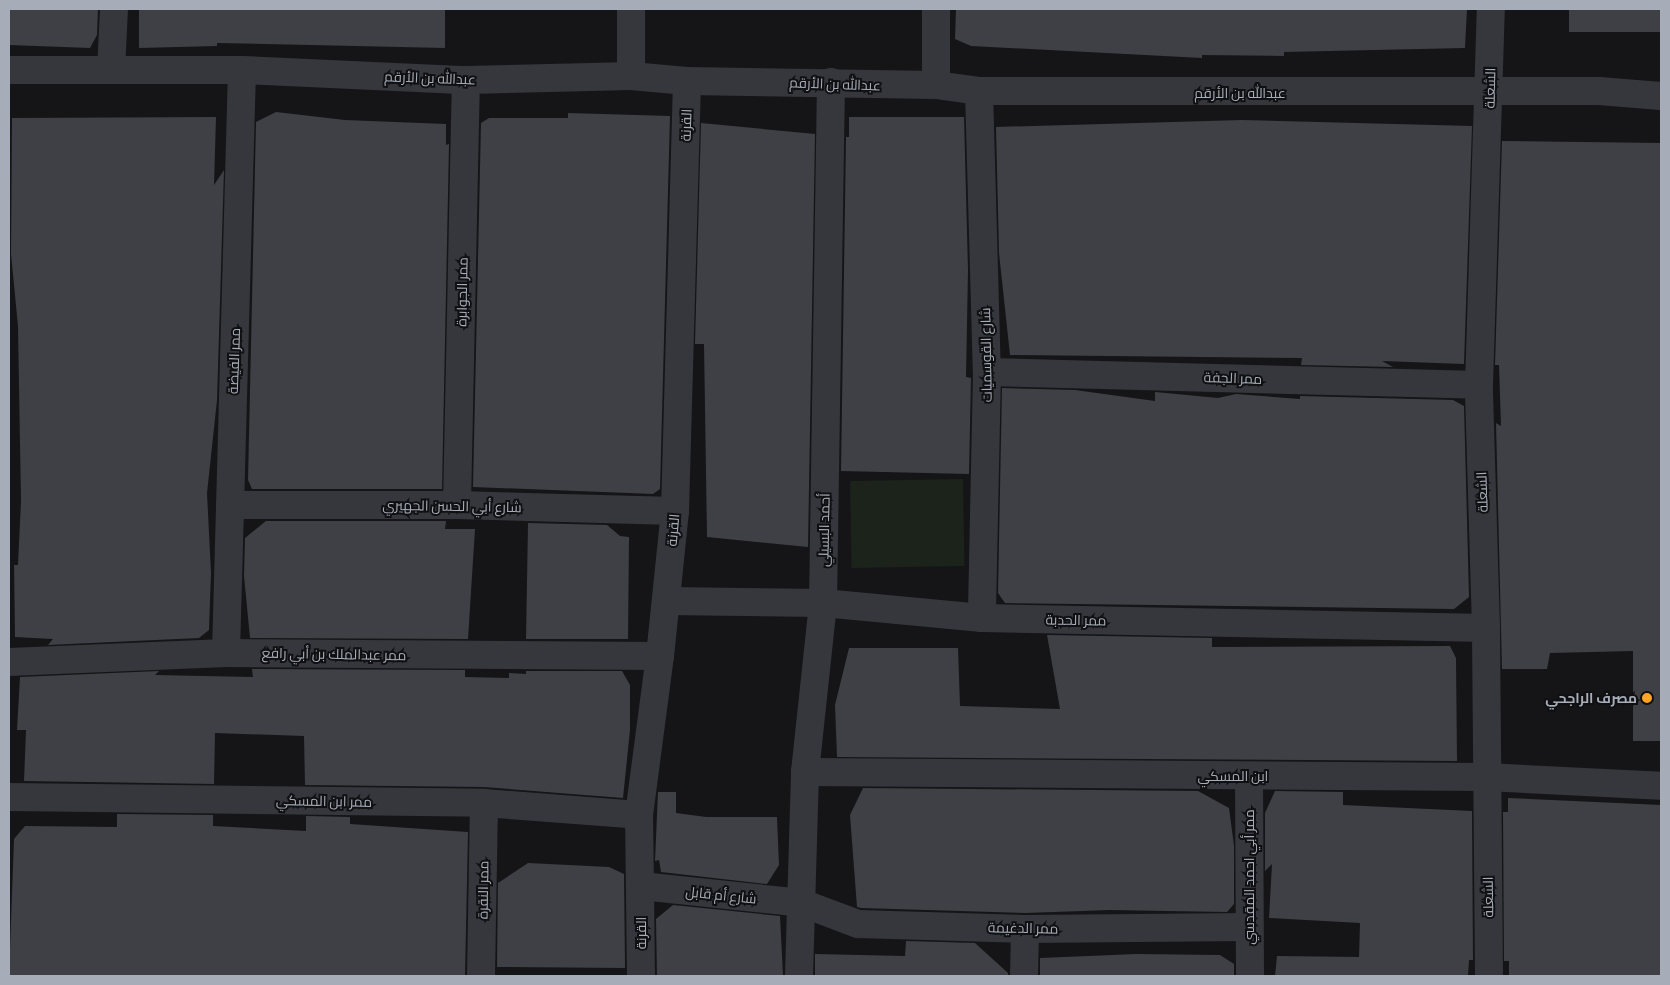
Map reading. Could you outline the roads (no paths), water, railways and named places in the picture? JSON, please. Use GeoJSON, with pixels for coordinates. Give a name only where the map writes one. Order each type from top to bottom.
{"type":"FeatureCollection","features":[{"type":"Feature","properties":{"kind":"street"},"geometry":{"type":"LineString","coordinates":[[111,70],[114,9]]}},
{"type":"Feature","properties":{"kind":"street"},"geometry":{"type":"LineString","coordinates":[[630,9],[630,76]]}},
{"type":"Feature","properties":{"kind":"street"},"geometry":{"type":"LineString","coordinates":[[936,9],[936,85]]}},
{"type":"Feature","properties":{"kind":"street","name":"الشعلة"},"geometry":{"type":"LineString","coordinates":[[1489,976],[1486,628],[1479,385],[1490,94],[1490,9]]}},
{"type":"Feature","properties":{"kind":"street","name":"عبدالله بن الأرقم"},"geometry":{"type":"LineString","coordinates":[[9,70],[242,70],[466,80],[630,76],[687,81],[936,85],[979,91],[1490,94],[1599,91],[1661,96]]}},
{"type":"Feature","properties":{"kind":"street","name":"ممر الفيضة"},"geometry":{"type":"LineString","coordinates":[[226,653],[242,70]]}},
{"type":"Feature","properties":{"kind":"street","name":"ممر الجوابرة"},"geometry":{"type":"LineString","coordinates":[[457,505],[466,80]]}},
{"type":"Feature","properties":{"kind":"street","name":"القرنة"},"geometry":{"type":"LineString","coordinates":[[641,976],[639,815],[660,656],[675,511],[687,81]]}},
{"type":"Feature","properties":{"kind":"street","name":"أحمد البسيلي"},"geometry":{"type":"LineString","coordinates":[[799,976],[804,772],[823,603],[830,82]]}},
{"type":"Feature","properties":{"kind":"street","name":"شارع القوسميات"},"geometry":{"type":"LineString","coordinates":[[979,91],[987,372],[982,618]]}},
{"type":"Feature","properties":{"kind":"street","name":"ممر الجفة"},"geometry":{"type":"LineString","coordinates":[[987,372],[1479,385]]}},
{"type":"Feature","properties":{"kind":"street","name":"شارع أبي الحسن الجهيري"},"geometry":{"type":"LineString","coordinates":[[230,505],[457,505],[675,511]]}},
{"type":"Feature","properties":{"kind":"street","name":"ممر الحدبة"},"geometry":{"type":"LineString","coordinates":[[666,601],[823,603],[982,618],[1486,628]]}},
{"type":"Feature","properties":{"kind":"street","name":"ممر عبدالملك بن أبي رافع"},"geometry":{"type":"LineString","coordinates":[[9,662],[226,653],[660,656]]}},
{"type":"Feature","properties":{"kind":"street","name":"ابن المسكي"},"geometry":{"type":"LineString","coordinates":[[804,772],[1249,777],[1486,777],[1661,786]]}},
{"type":"Feature","properties":{"kind":"street","name":"ممر أبي احمد المقدسي"},"geometry":{"type":"LineString","coordinates":[[1249,777],[1250,976]]}},
{"type":"Feature","properties":{"kind":"street","name":"ممر ابن المسكي"},"geometry":{"type":"LineString","coordinates":[[9,797],[484,803],[639,815]]}},
{"type":"Feature","properties":{"kind":"street","name":"ممر النقرة"},"geometry":{"type":"LineString","coordinates":[[481,976],[484,803]]}},
{"type":"Feature","properties":{"kind":"street","name":"شارع أم قابل"},"geometry":{"type":"LineString","coordinates":[[641,886],[802,903]]}},
{"type":"Feature","properties":{"kind":"street","name":"ممر الدغيمة"},"geometry":{"type":"LineString","coordinates":[[802,903],[858,924],[1025,929],[1249,927]]}},
{"type":"Feature","properties":{"kind":"street"},"geometry":{"type":"LineString","coordinates":[[1024,976],[1025,929]]}},
{"type":"Feature","properties":{"kind":"place","name":"مصرف الراجحي"},"geometry":{"type":"Point","coordinates":[1647,698]}}]}
